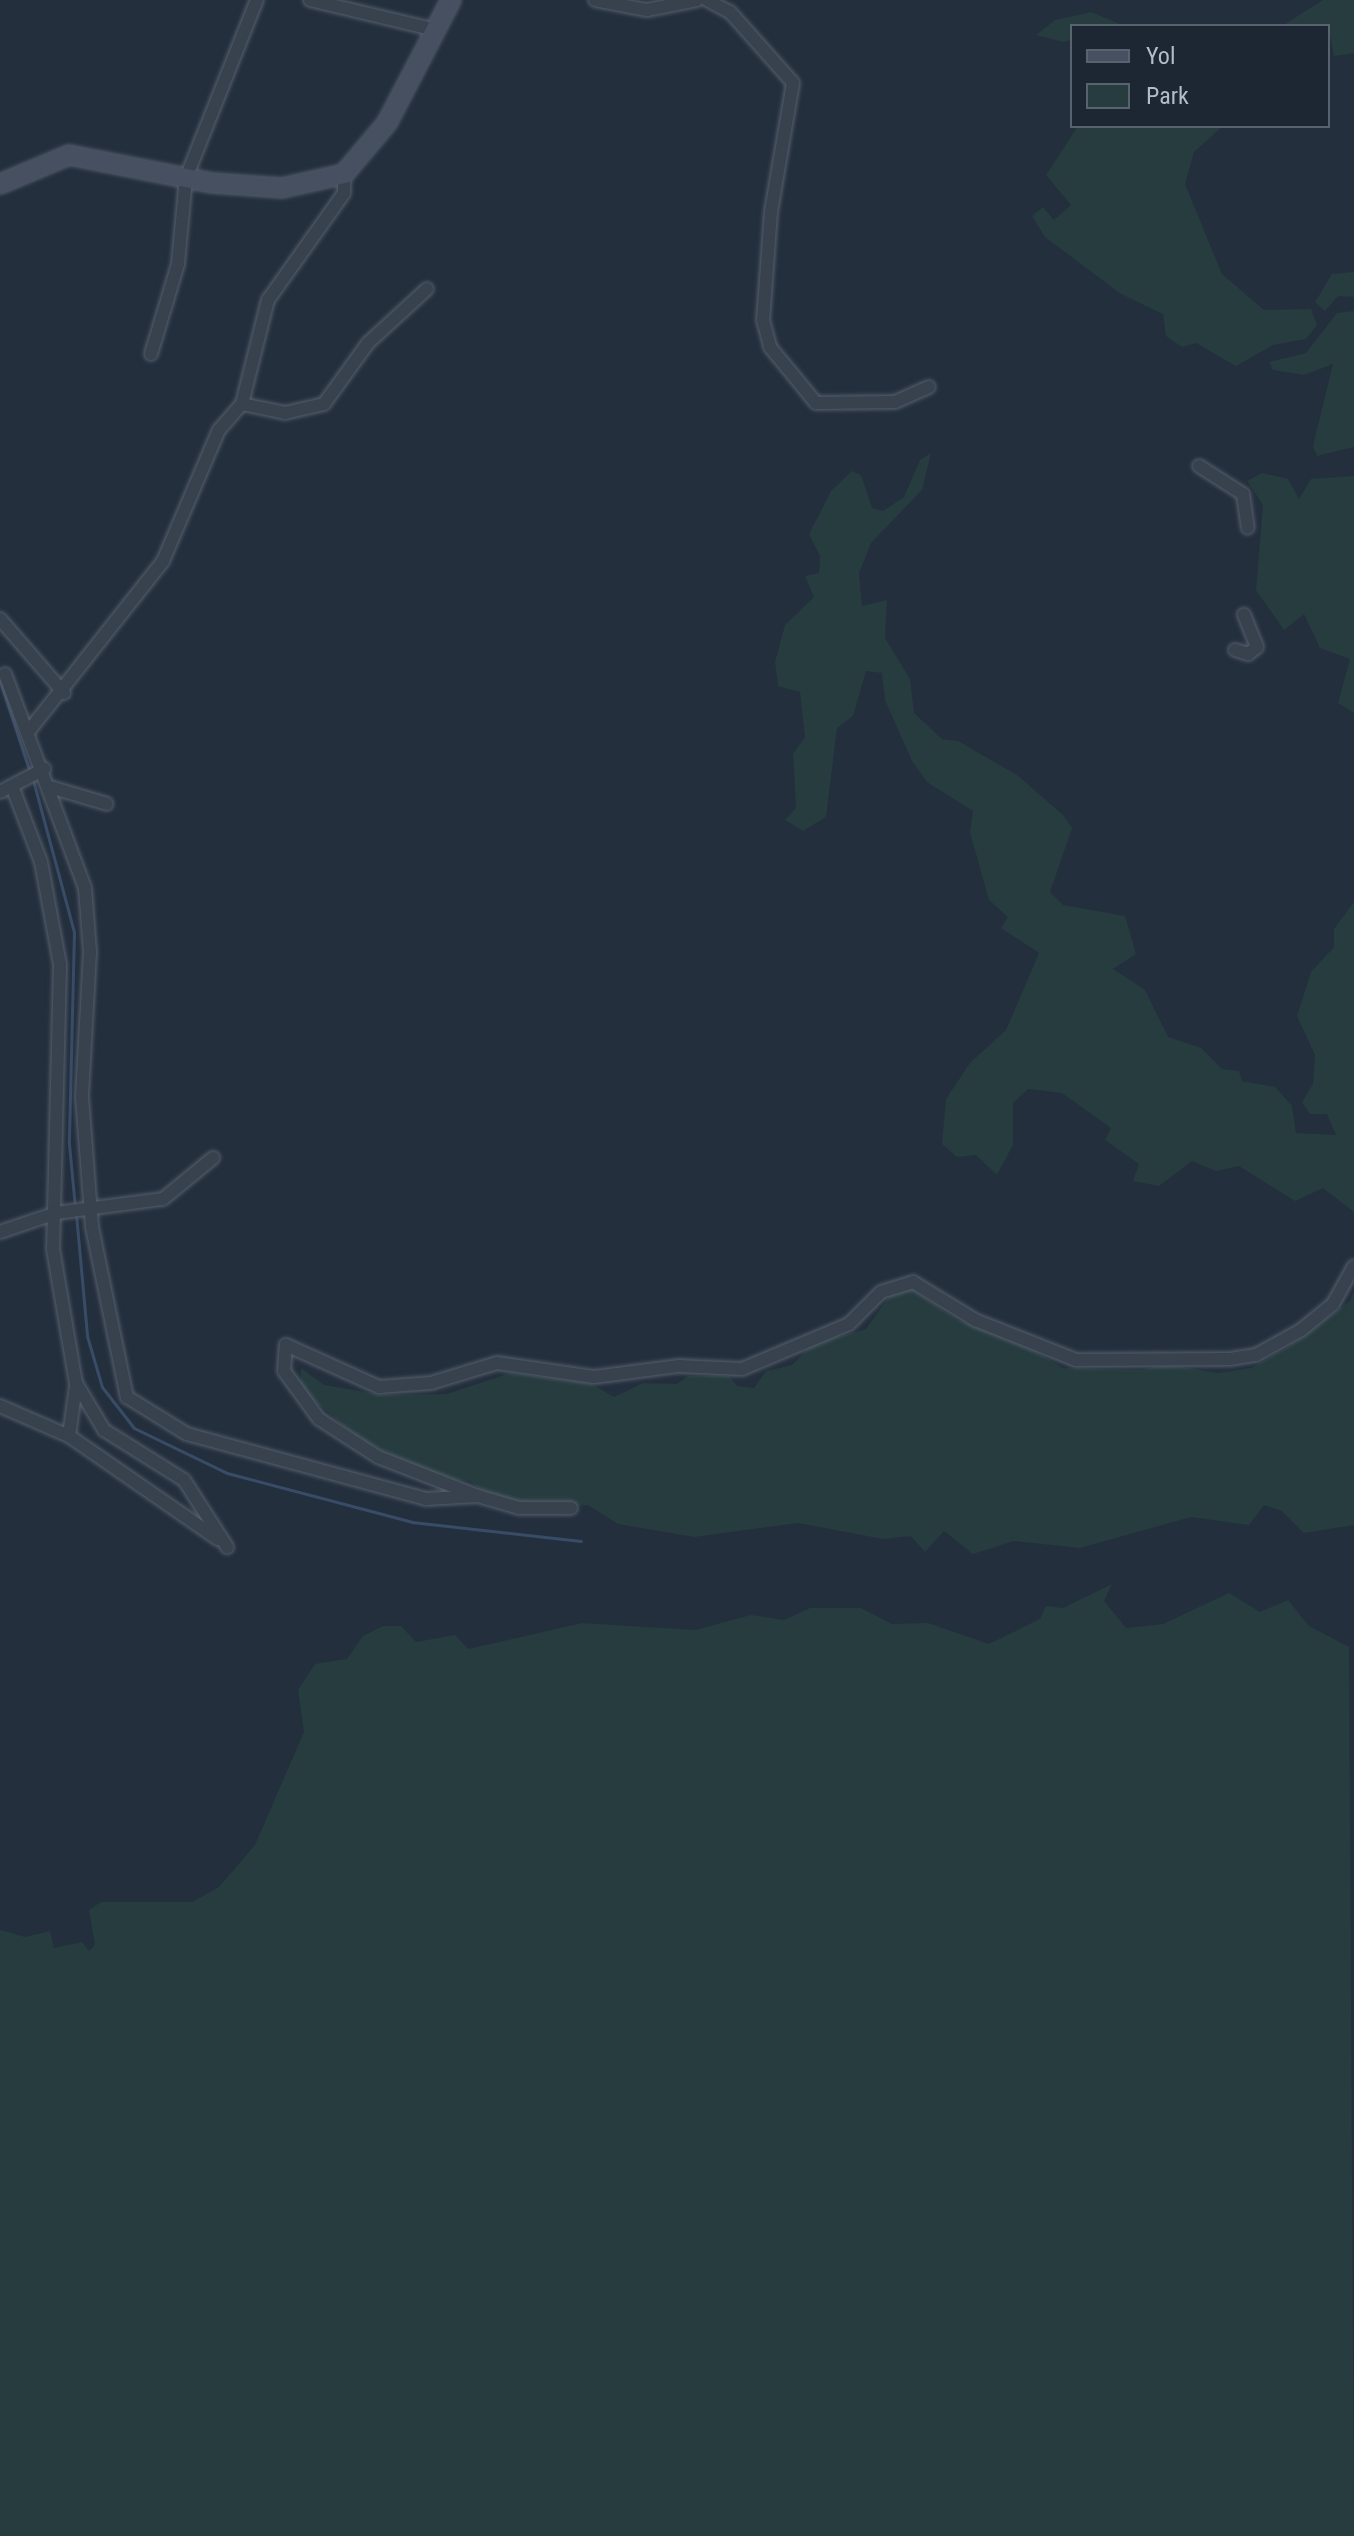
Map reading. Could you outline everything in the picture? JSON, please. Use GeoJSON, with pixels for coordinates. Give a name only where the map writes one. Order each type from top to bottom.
{"type":"FeatureCollection","features":[{"type":"Feature","properties":{"kind":"street"},"geometry":{"type":"LineString","coordinates":[[151,354],[178,264],[186,178],[257,0]]}},
{"type":"Feature","properties":{"kind":"street"},"geometry":{"type":"LineString","coordinates":[[310,0],[436,30]]}},
{"type":"Feature","properties":{"kind":"street"},"geometry":{"type":"LineString","coordinates":[[0,184],[69,155],[186,178],[282,188],[344,174],[387,123],[451,0]]}},
{"type":"Feature","properties":{"kind":"street"},"geometry":{"type":"LineString","coordinates":[[595,0],[647,10],[697,0]]}},
{"type":"Feature","properties":{"kind":"street"},"geometry":{"type":"LineString","coordinates":[[707,0],[730,12],[793,83],[771,212],[763,320],[770,347],[822,404],[895,402],[929,387]]}},
{"type":"Feature","properties":{"kind":"street"},"geometry":{"type":"LineString","coordinates":[[28,732],[64,693],[144,594],[219,430],[242,404],[268,300],[344,193],[344,174]]}},
{"type":"Feature","properties":{"kind":"street"},"geometry":{"type":"LineString","coordinates":[[242,404],[285,413],[324,404],[368,343],[427,289]]}},
{"type":"Feature","properties":{"kind":"street"},"geometry":{"type":"LineString","coordinates":[[1199,466],[1243,494],[1248,528]]}},
{"type":"Feature","properties":{"kind":"street"},"geometry":{"type":"LineString","coordinates":[[1235,650],[1248,654],[1257,647],[1244,614]]}},
{"type":"Feature","properties":{"kind":"street"},"geometry":{"type":"LineString","coordinates":[[0,619],[64,693]]}},
{"type":"Feature","properties":{"kind":"street"},"geometry":{"type":"LineString","coordinates":[[5,674],[44,769],[85,888],[90,952],[82,1097],[91,1206],[116,1366],[127,1397],[144,1413],[219,1444],[400,1492],[478,1496]]}},
{"type":"Feature","properties":{"kind":"street"},"geometry":{"type":"LineString","coordinates":[[44,769],[6,789],[41,862],[60,965],[53,1249],[76,1383],[69,1436]]}},
{"type":"Feature","properties":{"kind":"street"},"geometry":{"type":"LineString","coordinates":[[50,787],[107,804]]}},
{"type":"Feature","properties":{"kind":"street"},"geometry":{"type":"LineString","coordinates":[[0,1232],[56,1213],[91,1206],[163,1199],[213,1158]]}},
{"type":"Feature","properties":{"kind":"street"},"geometry":{"type":"LineString","coordinates":[[571,1508],[519,1508],[478,1496],[378,1457],[319,1419],[284,1371],[286,1345],[379,1387],[431,1383],[497,1363],[594,1377],[679,1366],[742,1369],[849,1324],[900,1282],[1076,1360],[1230,1359],[1256,1355],[1301,1330],[1333,1304],[1354,1266]]}},
{"type":"Feature","properties":{"kind":"street"},"geometry":{"type":"LineString","coordinates":[[0,1406],[69,1436],[192,1514],[227,1547],[184,1480],[104,1430],[76,1383]]}},
{"type":"Feature","properties":{"kind":"green space"},"geometry":{"type":"Polygon","coordinates":[[[1323,0],[1354,0],[1354,53],[1334,56],[1330,24],[1285,24],[1323,0]]]}},
{"type":"Feature","properties":{"kind":"green space"},"geometry":{"type":"Polygon","coordinates":[[[1091,12],[1120,24],[1070,24],[1070,40],[1063,42],[1036,35],[1055,20],[1091,12]]]}},
{"type":"Feature","properties":{"kind":"green space"},"geometry":{"type":"Polygon","coordinates":[[[1077,128],[1221,128],[1194,152],[1185,184],[1222,274],[1264,310],[1311,309],[1317,325],[1306,339],[1273,345],[1236,366],[1196,343],[1182,347],[1166,336],[1163,314],[1121,294],[1045,237],[1032,216],[1043,207],[1054,220],[1071,205],[1046,175],[1077,128]]]}},
{"type":"Feature","properties":{"kind":"green space"},"geometry":{"type":"Polygon","coordinates":[[[1354,272],[1354,297],[1338,296],[1325,311],[1315,302],[1332,274],[1354,272]]]}},
{"type":"Feature","properties":{"kind":"green space"},"geometry":{"type":"Polygon","coordinates":[[[1354,311],[1354,447],[1317,456],[1313,446],[1333,364],[1304,375],[1273,370],[1269,362],[1306,353],[1337,313],[1354,311]]]}},
{"type":"Feature","properties":{"kind":"green space"},"geometry":{"type":"Polygon","coordinates":[[[931,453],[922,490],[871,543],[859,573],[862,606],[887,600],[885,638],[910,679],[914,713],[942,739],[958,741],[1017,775],[1063,815],[1072,828],[1050,892],[1063,905],[1125,916],[1136,954],[1113,969],[1145,990],[1168,1037],[1201,1048],[1222,1069],[1239,1071],[1242,1081],[1275,1087],[1292,1106],[1296,1133],[1336,1135],[1327,1114],[1310,1114],[1302,1102],[1313,1084],[1315,1055],[1297,1016],[1311,972],[1334,947],[1334,929],[1354,902],[1354,1212],[1323,1188],[1295,1201],[1239,1166],[1216,1171],[1192,1161],[1159,1186],[1133,1181],[1139,1164],[1105,1140],[1111,1128],[1062,1093],[1028,1089],[1013,1103],[1013,1145],[997,1175],[976,1155],[957,1157],[942,1144],[946,1099],[970,1063],[1006,1030],[1039,953],[1001,928],[1008,917],[989,900],[970,832],[973,811],[927,782],[912,761],[885,700],[882,673],[866,671],[853,716],[837,728],[826,817],[803,831],[785,820],[796,808],[793,754],[805,737],[800,692],[778,686],[775,662],[785,625],[814,597],[805,576],[819,573],[820,556],[809,534],[831,491],[852,471],[861,475],[872,508],[883,511],[904,497],[920,460],[931,453]]]}},
{"type":"Feature","properties":{"kind":"green space"},"geometry":{"type":"Polygon","coordinates":[[[1262,473],[1288,479],[1299,499],[1311,479],[1354,476],[1354,713],[1338,703],[1350,659],[1320,648],[1304,614],[1284,630],[1256,590],[1263,505],[1247,481],[1262,473]]]}},
{"type":"Feature","properties":{"kind":"green space"},"geometry":{"type":"Polygon","coordinates":[[[911,1288],[957,1320],[1009,1335],[1063,1368],[1142,1370],[1165,1364],[1218,1373],[1251,1368],[1290,1346],[1350,1301],[1354,1290],[1354,1525],[1304,1533],[1282,1511],[1264,1505],[1249,1525],[1191,1517],[1080,1548],[1014,1541],[973,1554],[944,1531],[925,1552],[911,1536],[883,1539],[798,1523],[694,1537],[618,1524],[588,1505],[523,1509],[490,1497],[470,1481],[442,1479],[361,1440],[300,1389],[301,1368],[324,1385],[384,1395],[447,1394],[510,1373],[590,1383],[614,1397],[643,1383],[677,1384],[688,1376],[729,1376],[737,1386],[754,1388],[766,1371],[792,1365],[812,1344],[866,1329],[893,1291],[911,1288]]]}},
{"type":"Feature","properties":{"kind":"green space"},"geometry":{"type":"Polygon","coordinates":[[[1112,1584],[1104,1601],[1126,1628],[1163,1624],[1229,1593],[1260,1612],[1288,1600],[1309,1626],[1349,1647],[1354,2536],[0,2536],[0,1930],[25,1937],[50,1931],[54,1948],[82,1942],[89,1951],[95,1945],[89,1910],[101,1902],[192,1902],[219,1887],[255,1845],[304,1732],[298,1690],[315,1664],[347,1659],[363,1636],[383,1626],[401,1626],[416,1642],[455,1635],[468,1649],[582,1623],[695,1630],[751,1615],[784,1620],[810,1608],[861,1608],[892,1624],[928,1623],[989,1644],[1040,1619],[1046,1606],[1063,1608],[1112,1584]]]}},
{"type":"Feature","properties":{"kind":"waterway"},"geometry":{"type":"LineString","coordinates":[[0,681],[30,773]]}},
{"type":"Feature","properties":{"kind":"waterway"},"geometry":{"type":"LineString","coordinates":[[33,780],[74,932],[69,1144],[75,1207]]}},
{"type":"Feature","properties":{"kind":"waterway"},"geometry":{"type":"LineString","coordinates":[[76,1214],[87,1336],[102,1387],[134,1428],[227,1473],[412,1522],[581,1541]]}}]}
